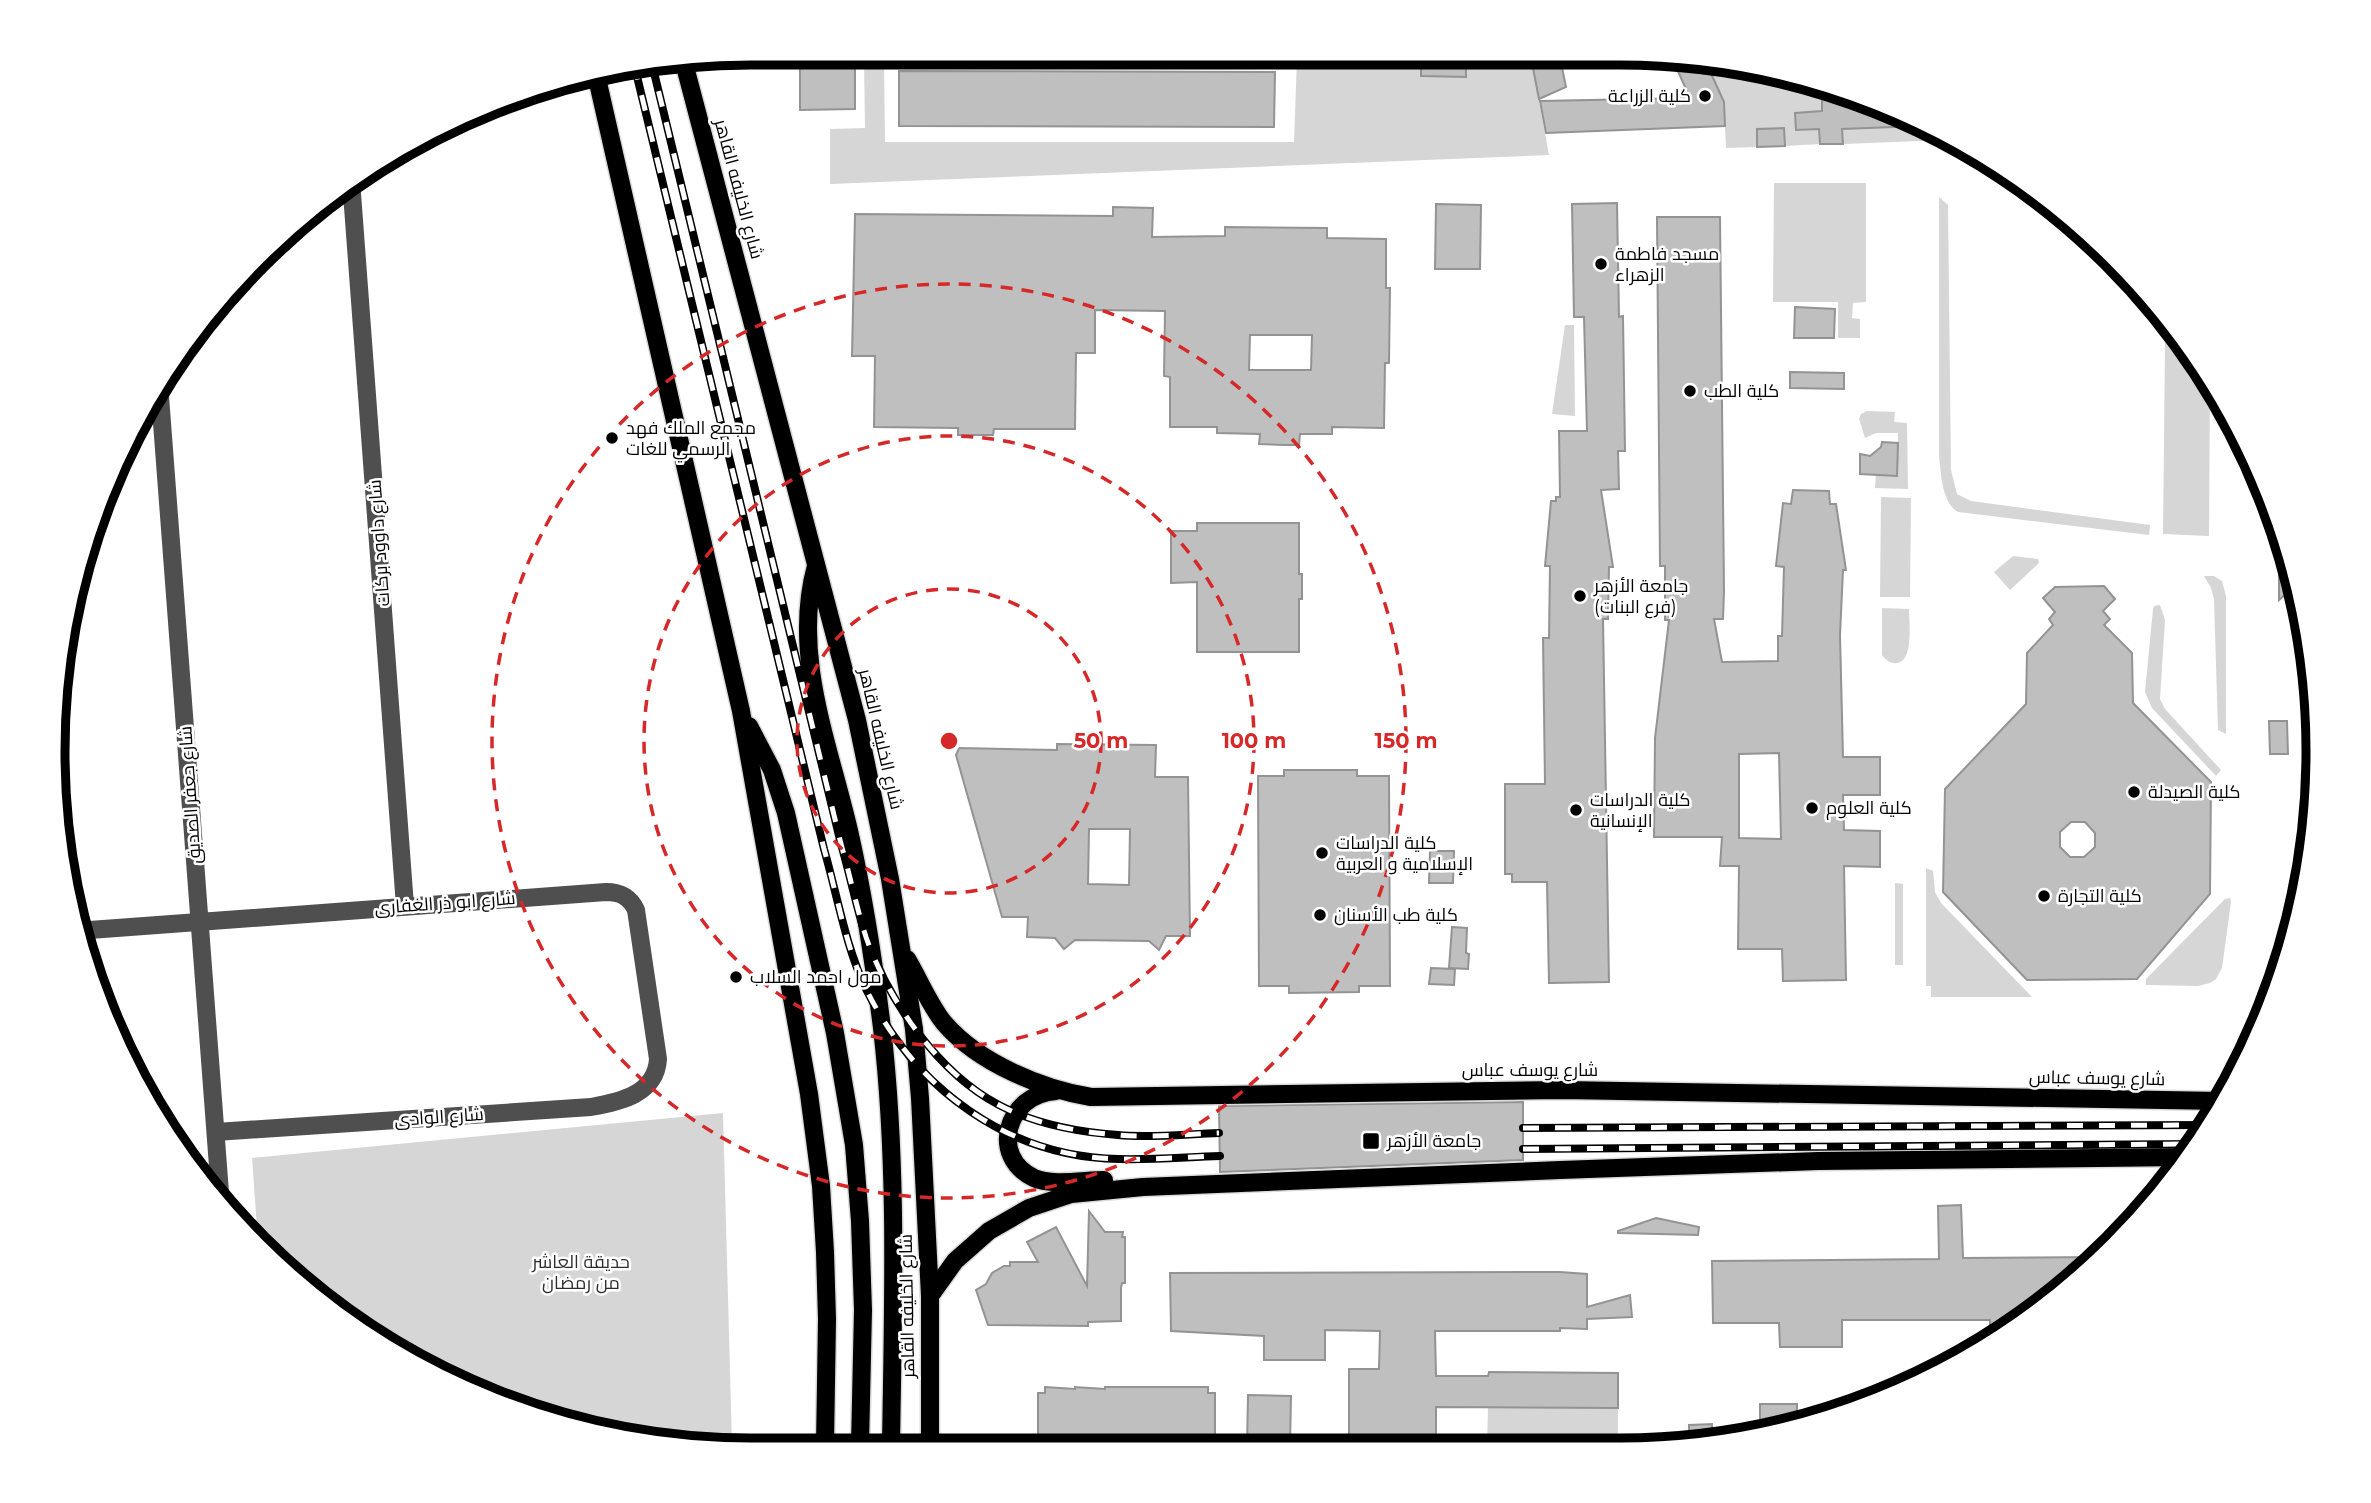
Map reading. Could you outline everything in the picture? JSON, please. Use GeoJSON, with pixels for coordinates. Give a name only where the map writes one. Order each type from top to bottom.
{"type":"FeatureCollection","features":[{"type":"Feature","properties":{"kind":"main road","name":"شارع الخليفه القاهر"},"geometry":{"type":"LineString","coordinates":[[686,68],[817,565],[875,799],[902,950],[914,1029],[920,1098],[930,1296],[930,1438]]}},
{"type":"Feature","properties":{"kind":"main road"},"geometry":{"type":"LineString","coordinates":[[598,83],[741,710],[814,1128],[821,1186],[827,1292],[825,1438]]}},
{"type":"Feature","properties":{"kind":"main road"},"geometry":{"type":"LineString","coordinates":[[817,565],[809,592],[807,612],[809,657],[862,897],[888,1095],[893,1247],[891,1438]]}},
{"type":"Feature","properties":{"kind":"main road"},"geometry":{"type":"LineString","coordinates":[[741,710],[772,770],[786,813],[846,1089],[855,1145],[860,1221],[863,1310],[860,1438]]}},
{"type":"Feature","properties":{"kind":"main road","name":"شارع يوسف عباس"},"geometry":{"type":"LineString","coordinates":[[902,950],[944,1023],[966,1042],[1014,1073],[1066,1093],[1091,1097],[1563,1090],[2210,1101]]}},
{"type":"Feature","properties":{"kind":"main road"},"geometry":{"type":"LineString","coordinates":[[1066,1093],[1055,1091],[1035,1095],[1018,1108],[1009,1128],[1008,1139],[1019,1166],[1026,1173],[1044,1181],[1114,1180],[1143,1187]]}},
{"type":"Feature","properties":{"kind":"main road"},"geometry":{"type":"LineString","coordinates":[[930,1296],[955,1261],[989,1231],[1028,1208],[1071,1194],[1143,1187],[1818,1161],[2173,1157]]}},
{"type":"Feature","properties":{"kind":"street","name":"شارع داوود بركات"},"geometry":{"type":"LineString","coordinates":[[352,193],[405,906]]}},
{"type":"Feature","properties":{"kind":"street","name":"شارع جعفر الصديق"},"geometry":{"type":"LineString","coordinates":[[160,402],[220,1185]]}},
{"type":"Feature","properties":{"kind":"street","name":"شارع ابو ذر الغفارى"},"geometry":{"type":"LineString","coordinates":[[88,930],[615,892],[628,898],[636,910],[658,1059],[653,1078]]}},
{"type":"Feature","properties":{"kind":"street","name":"شارع الوادى"},"geometry":{"type":"LineString","coordinates":[[216,1132],[591,1107],[623,1100],[646,1086],[653,1078]]}},
{"type":"Feature","properties":{"kind":"green space"},"geometry":{"type":"Polygon","coordinates":[[[864,65],[884,65],[885,142],[1294,142],[1297,65],[1532,65],[1549,155],[830,184],[830,129],[865,128],[864,65]]]}},
{"type":"Feature","properties":{"kind":"green space"},"geometry":{"type":"Polygon","coordinates":[[[1711,71],[1797,88],[1840,101],[1870,113],[1871,128],[1903,127],[1932,141],[1843,144],[1842,129],[1820,129],[1820,144],[1785,146],[1757,129],[1757,147],[1726,148],[1724,102],[1711,71]]]}},
{"type":"Feature","properties":{"kind":"green space"},"geometry":{"type":"Polygon","coordinates":[[[1774,183],[1866,183],[1866,302],[1853,303],[1852,318],[1860,319],[1860,338],[1838,338],[1838,302],[1773,302],[1774,183]]]}},
{"type":"Feature","properties":{"kind":"green space"},"geometry":{"type":"Polygon","coordinates":[[[1939,197],[1948,205],[1951,470],[1957,494],[1971,501],[2150,525],[2149,535],[1958,512],[1949,502],[1943,487],[1939,456],[1939,197]]]}},
{"type":"Feature","properties":{"kind":"green space"},"geometry":{"type":"Polygon","coordinates":[[[1565,325],[1574,325],[1575,416],[1552,414],[1565,325]]]}},
{"type":"Feature","properties":{"kind":"green space"},"geometry":{"type":"Polygon","coordinates":[[[2165,342],[2171,342],[2210,401],[2209,536],[2163,534],[2165,342]]]}},
{"type":"Feature","properties":{"kind":"green space"},"geometry":{"type":"Polygon","coordinates":[[[1867,411],[1895,412],[1894,422],[1907,423],[1908,489],[1875,488],[1876,474],[1897,475],[1898,433],[1876,433],[1865,438],[1859,419],[1861,414],[1867,411]]]}},
{"type":"Feature","properties":{"kind":"green space"},"geometry":{"type":"Polygon","coordinates":[[[1881,497],[1911,498],[1910,597],[1880,597],[1881,497]]]}},
{"type":"Feature","properties":{"kind":"green space"},"geometry":{"type":"Polygon","coordinates":[[[2013,556],[2038,559],[2039,563],[2010,590],[1994,572],[2013,556]]]}},
{"type":"Feature","properties":{"kind":"green space"},"geometry":{"type":"Polygon","coordinates":[[[2204,576],[2214,576],[2222,581],[2226,596],[2226,734],[2218,730],[2214,599],[2204,576]]]}},
{"type":"Feature","properties":{"kind":"green space"},"geometry":{"type":"Polygon","coordinates":[[[2160,605],[2165,620],[2160,699],[2165,709],[2221,770],[2216,776],[2152,708],[2145,692],[2153,609],[2154,606],[2160,605]]]}},
{"type":"Feature","properties":{"kind":"green space"},"geometry":{"type":"Polygon","coordinates":[[[1882,608],[1909,609],[1908,648],[1906,656],[1897,663],[1888,661],[1882,655],[1882,608]]]}},
{"type":"Feature","properties":{"kind":"green space"},"geometry":{"type":"Polygon","coordinates":[[[1926,868],[1933,871],[1935,892],[1941,903],[2032,997],[1931,997],[1931,986],[1926,986],[1926,868]]]}},
{"type":"Feature","properties":{"kind":"green space"},"geometry":{"type":"Polygon","coordinates":[[[1895,883],[1903,884],[1903,965],[1895,965],[1895,883]]]}},
{"type":"Feature","properties":{"kind":"green space"},"geometry":{"type":"Polygon","coordinates":[[[2230,898],[2222,968],[2216,979],[2198,986],[2146,985],[2146,979],[2225,899],[2230,898]]]}},
{"type":"Feature","properties":{"kind":"green space","name":"حديقة العاشر من رمضان"},"geometry":{"type":"Polygon","coordinates":[[[723,1113],[732,1438],[662,1432],[574,1415],[489,1386],[408,1346],[333,1296],[257,1227],[252,1158],[723,1113]]]}},
{"type":"Feature","properties":{"kind":"green space"},"geometry":{"type":"Polygon","coordinates":[[[1488,1407],[1618,1408],[1618,1438],[1487,1438],[1488,1407]]]}},
{"type":"Feature","properties":{"kind":"building"},"geometry":{"type":"Polygon","coordinates":[[[800,65],[855,65],[855,109],[800,110],[800,65]]]}},
{"type":"Feature","properties":{"kind":"building"},"geometry":{"type":"Polygon","coordinates":[[[1421,65],[1466,65],[1466,77],[1421,76],[1421,65]]]}},
{"type":"Feature","properties":{"kind":"building"},"geometry":{"type":"Polygon","coordinates":[[[1532,65],[1561,65],[1566,87],[1539,99],[1532,65]]]}},
{"type":"Feature","properties":{"kind":"building","name":"كلية الزراعة"},"geometry":{"type":"Polygon","coordinates":[[[1676,67],[1710,71],[1724,102],[1725,126],[1546,133],[1540,101],[1690,98],[1676,67]]]}},
{"type":"Feature","properties":{"kind":"building"},"geometry":{"type":"Polygon","coordinates":[[[899,71],[1275,72],[1274,127],[899,126],[899,71]]]}},
{"type":"Feature","properties":{"kind":"building"},"geometry":{"type":"Polygon","coordinates":[[[1822,96],[1903,127],[1842,129],[1843,144],[1820,144],[1819,129],[1796,130],[1795,113],[1822,111],[1822,96]]]}},
{"type":"Feature","properties":{"kind":"building"},"geometry":{"type":"Polygon","coordinates":[[[1784,128],[1785,146],[1757,147],[1757,129],[1784,128]]]}},
{"type":"Feature","properties":{"kind":"building"},"geometry":{"type":"Polygon","coordinates":[[[1617,203],[1619,317],[1623,316],[1625,451],[1618,451],[1619,489],[1601,490],[1613,567],[1609,567],[1608,619],[1603,619],[1609,982],[1549,983],[1547,882],[1512,882],[1512,874],[1505,874],[1505,784],[1545,784],[1543,638],[1549,638],[1550,566],[1545,566],[1551,501],[1560,497],[1559,431],[1587,431],[1584,317],[1574,317],[1572,204],[1617,203]]]}},
{"type":"Feature","properties":{"kind":"building"},"geometry":{"type":"Polygon","coordinates":[[[1436,204],[1481,205],[1480,269],[1435,269],[1436,204]]]}},
{"type":"Feature","properties":{"kind":"building"},"geometry":{"type":"Polygon","coordinates":[[[1113,207],[1153,208],[1152,237],[1225,236],[1225,227],[1327,228],[1327,238],[1386,239],[1386,288],[1390,288],[1389,363],[1385,363],[1384,428],[1332,427],[1332,434],[1300,434],[1299,445],[1285,445],[1259,444],[1260,434],[1217,433],[1217,427],[1170,427],[1170,377],[1164,376],[1165,311],[1095,310],[1095,353],[1076,353],[1075,429],[994,429],[993,435],[958,435],[958,428],[874,427],[875,356],[852,356],[855,214],[1113,216],[1113,207]],[[1250,335],[1249,370],[1311,370],[1312,335],[1250,335]]]}},
{"type":"Feature","properties":{"kind":"building"},"geometry":{"type":"Polygon","coordinates":[[[1657,217],[1720,217],[1724,591],[1723,619],[1714,619],[1722,662],[1778,661],[1778,636],[1782,636],[1784,567],[1776,566],[1783,503],[1791,504],[1793,490],[1829,491],[1830,504],[1836,504],[1846,570],[1843,570],[1840,635],[1843,757],[1880,757],[1880,795],[1843,795],[1844,830],[1880,831],[1880,867],[1844,866],[1846,980],[1783,981],[1782,949],[1738,949],[1739,866],[1720,866],[1722,837],[1654,837],[1655,738],[1669,620],[1665,620],[1665,566],[1660,566],[1657,217]],[[1779,753],[1739,754],[1739,838],[1781,839],[1779,753]]]}},
{"type":"Feature","properties":{"kind":"building"},"geometry":{"type":"Polygon","coordinates":[[[1795,307],[1835,309],[1834,338],[1794,338],[1795,307]]]}},
{"type":"Feature","properties":{"kind":"building"},"geometry":{"type":"Polygon","coordinates":[[[1790,372],[1844,373],[1844,389],[1790,388],[1790,372]]]}},
{"type":"Feature","properties":{"kind":"building"},"geometry":{"type":"Polygon","coordinates":[[[1882,442],[1898,443],[1897,476],[1860,474],[1860,454],[1870,456],[1881,447],[1882,442]]]}},
{"type":"Feature","properties":{"kind":"building"},"geometry":{"type":"Polygon","coordinates":[[[1197,523],[1299,523],[1302,599],[1299,599],[1299,652],[1197,652],[1197,582],[1171,583],[1171,531],[1197,531],[1197,523]]]}},
{"type":"Feature","properties":{"kind":"building"},"geometry":{"type":"Polygon","coordinates":[[[2279,561],[2287,593],[2279,600],[2279,561]]]}},
{"type":"Feature","properties":{"kind":"building"},"geometry":{"type":"Polygon","coordinates":[[[2104,586],[2115,599],[2103,611],[2110,619],[2104,625],[2132,653],[2133,703],[2211,782],[2210,894],[2137,979],[2027,980],[1943,892],[1945,789],[2026,704],[2027,653],[2053,625],[2049,619],[2055,612],[2043,598],[2055,587],[2104,586]],[[2071,822],[2060,832],[2060,847],[2070,857],[2084,857],[2095,847],[2095,833],[2085,822],[2071,822]]]}},
{"type":"Feature","properties":{"kind":"building"},"geometry":{"type":"Polygon","coordinates":[[[2269,721],[2287,721],[2288,754],[2270,754],[2269,721]]]}},
{"type":"Feature","properties":{"kind":"building"},"geometry":{"type":"Polygon","coordinates":[[[1057,744],[1156,745],[1155,777],[1188,777],[1190,936],[1166,936],[1159,950],[1149,941],[1075,940],[1064,949],[1055,938],[1027,937],[1028,917],[1002,917],[956,755],[959,748],[1057,750],[1057,744]],[[1089,829],[1088,884],[1129,885],[1130,829],[1089,829]]]}},
{"type":"Feature","properties":{"kind":"building"},"geometry":{"type":"Polygon","coordinates":[[[1284,770],[1357,770],[1357,776],[1389,776],[1390,986],[1359,986],[1359,992],[1289,993],[1289,986],[1259,986],[1258,776],[1284,776],[1284,770]]]}},
{"type":"Feature","properties":{"kind":"building"},"geometry":{"type":"Polygon","coordinates":[[[1430,851],[1454,851],[1453,883],[1429,883],[1430,851]]]}},
{"type":"Feature","properties":{"kind":"building"},"geometry":{"type":"Polygon","coordinates":[[[1452,927],[1467,928],[1468,969],[1449,968],[1452,927]]]}},
{"type":"Feature","properties":{"kind":"building"},"geometry":{"type":"Polygon","coordinates":[[[1431,968],[1455,969],[1454,985],[1429,984],[1431,968]]]}},
{"type":"Feature","properties":{"kind":"building","name":"جامعة الأزهر"},"geometry":{"type":"Polygon","coordinates":[[[1523,1102],[1523,1160],[1220,1172],[1219,1106],[1523,1102]]]}},
{"type":"Feature","properties":{"kind":"building"},"geometry":{"type":"Polygon","coordinates":[[[1961,1205],[1963,1258],[2084,1257],[2038,1296],[1990,1330],[1990,1320],[1842,1320],[1842,1347],[1780,1347],[1779,1323],[1713,1323],[1712,1261],[1939,1259],[1938,1206],[1961,1205]]]}},
{"type":"Feature","properties":{"kind":"building"},"geometry":{"type":"Polygon","coordinates":[[[1089,1211],[1105,1232],[1123,1232],[1122,1237],[1125,1237],[1125,1283],[1122,1283],[1121,1288],[1121,1321],[1088,1322],[1088,1326],[988,1325],[976,1290],[986,1284],[992,1273],[1004,1266],[1010,1266],[1010,1262],[1038,1262],[1027,1242],[1056,1227],[1087,1286],[1089,1211]]]}},
{"type":"Feature","properties":{"kind":"building"},"geometry":{"type":"Polygon","coordinates":[[[1656,1218],[1699,1227],[1698,1235],[1618,1233],[1656,1218]]]}},
{"type":"Feature","properties":{"kind":"building"},"geometry":{"type":"Polygon","coordinates":[[[1170,1273],[1587,1274],[1587,1307],[1630,1295],[1632,1317],[1587,1319],[1587,1329],[1560,1328],[1560,1331],[1435,1331],[1436,1376],[1488,1376],[1489,1372],[1618,1373],[1618,1408],[1436,1407],[1436,1438],[1349,1438],[1349,1369],[1379,1369],[1380,1331],[1325,1330],[1325,1360],[1264,1360],[1264,1336],[1171,1331],[1170,1273]]]}},
{"type":"Feature","properties":{"kind":"building"},"geometry":{"type":"Polygon","coordinates":[[[1045,1387],[1208,1387],[1208,1393],[1215,1393],[1215,1438],[1038,1438],[1038,1393],[1045,1393],[1045,1387]]]}},
{"type":"Feature","properties":{"kind":"building"},"geometry":{"type":"Polygon","coordinates":[[[1248,1395],[1291,1396],[1290,1438],[1247,1438],[1248,1395]]]}},
{"type":"Feature","properties":{"kind":"building"},"geometry":{"type":"Polygon","coordinates":[[[1760,1404],[1797,1404],[1797,1415],[1760,1423],[1760,1404]]]}},
{"type":"Feature","properties":{"kind":"building"},"geometry":{"type":"Polygon","coordinates":[[[1712,1424],[1712,1432],[1689,1434],[1689,1425],[1712,1424]]]}},
{"type":"Feature","properties":{"kind":"railway"},"geometry":{"type":"LineString","coordinates":[[654,72],[841,844],[866,937],[887,985],[918,1033],[936,1054],[977,1091],[1013,1112],[1057,1126],[1103,1134],[1143,1136],[1219,1133]]}},
{"type":"Feature","properties":{"kind":"railway"},"geometry":{"type":"LineString","coordinates":[[637,75],[824,849],[848,939],[867,991],[887,1026],[911,1058],[939,1087],[970,1111],[1003,1131],[1040,1146],[1078,1155],[1119,1159],[1220,1156]]}},
{"type":"Feature","properties":{"kind":"railway"},"geometry":{"type":"LineString","coordinates":[[1523,1128],[2196,1125]]}},
{"type":"Feature","properties":{"kind":"railway"},"geometry":{"type":"LineString","coordinates":[[1523,1149],[2183,1144]]}},
{"type":"Feature","properties":{"kind":"place","name":"كلية الزراعة"},"geometry":{"type":"Point","coordinates":[1705,96]}},
{"type":"Feature","properties":{"kind":"place","name":"مسجد فاطمة الزهراء"},"geometry":{"type":"Point","coordinates":[1601,264]}},
{"type":"Feature","properties":{"kind":"place","name":"كلية الطب"},"geometry":{"type":"Point","coordinates":[1690,391]}},
{"type":"Feature","properties":{"kind":"place","name":"مجمع الملك فهد الرسمي للغات"},"geometry":{"type":"Point","coordinates":[612,438]}},
{"type":"Feature","properties":{"kind":"place","name":"جامعة الأزهر (فرع البنات)"},"geometry":{"type":"Point","coordinates":[1580,596]}},
{"type":"Feature","properties":{"kind":"place","name":"كلية الصيدلة"},"geometry":{"type":"Point","coordinates":[2134,792]}},
{"type":"Feature","properties":{"kind":"place","name":"كلية العلوم"},"geometry":{"type":"Point","coordinates":[1812,808]}},
{"type":"Feature","properties":{"kind":"place","name":"كلية الدراسات الإنسانية"},"geometry":{"type":"Point","coordinates":[1576,810]}},
{"type":"Feature","properties":{"kind":"place","name":"كلية الدراسات الإسلامية و العربية"},"geometry":{"type":"Point","coordinates":[1322,853]}},
{"type":"Feature","properties":{"kind":"place","name":"كلية التجارة"},"geometry":{"type":"Point","coordinates":[2044,896]}},
{"type":"Feature","properties":{"kind":"place","name":"كلية طب الأسنان"},"geometry":{"type":"Point","coordinates":[1320,915]}},
{"type":"Feature","properties":{"kind":"place","name":"مول احمد السلاب"},"geometry":{"type":"Point","coordinates":[736,977]}},
{"type":"Feature","properties":{"kind":"place","name":"جامعة الأزهر"},"geometry":{"type":"Point","coordinates":[1371,1141]}}]}
